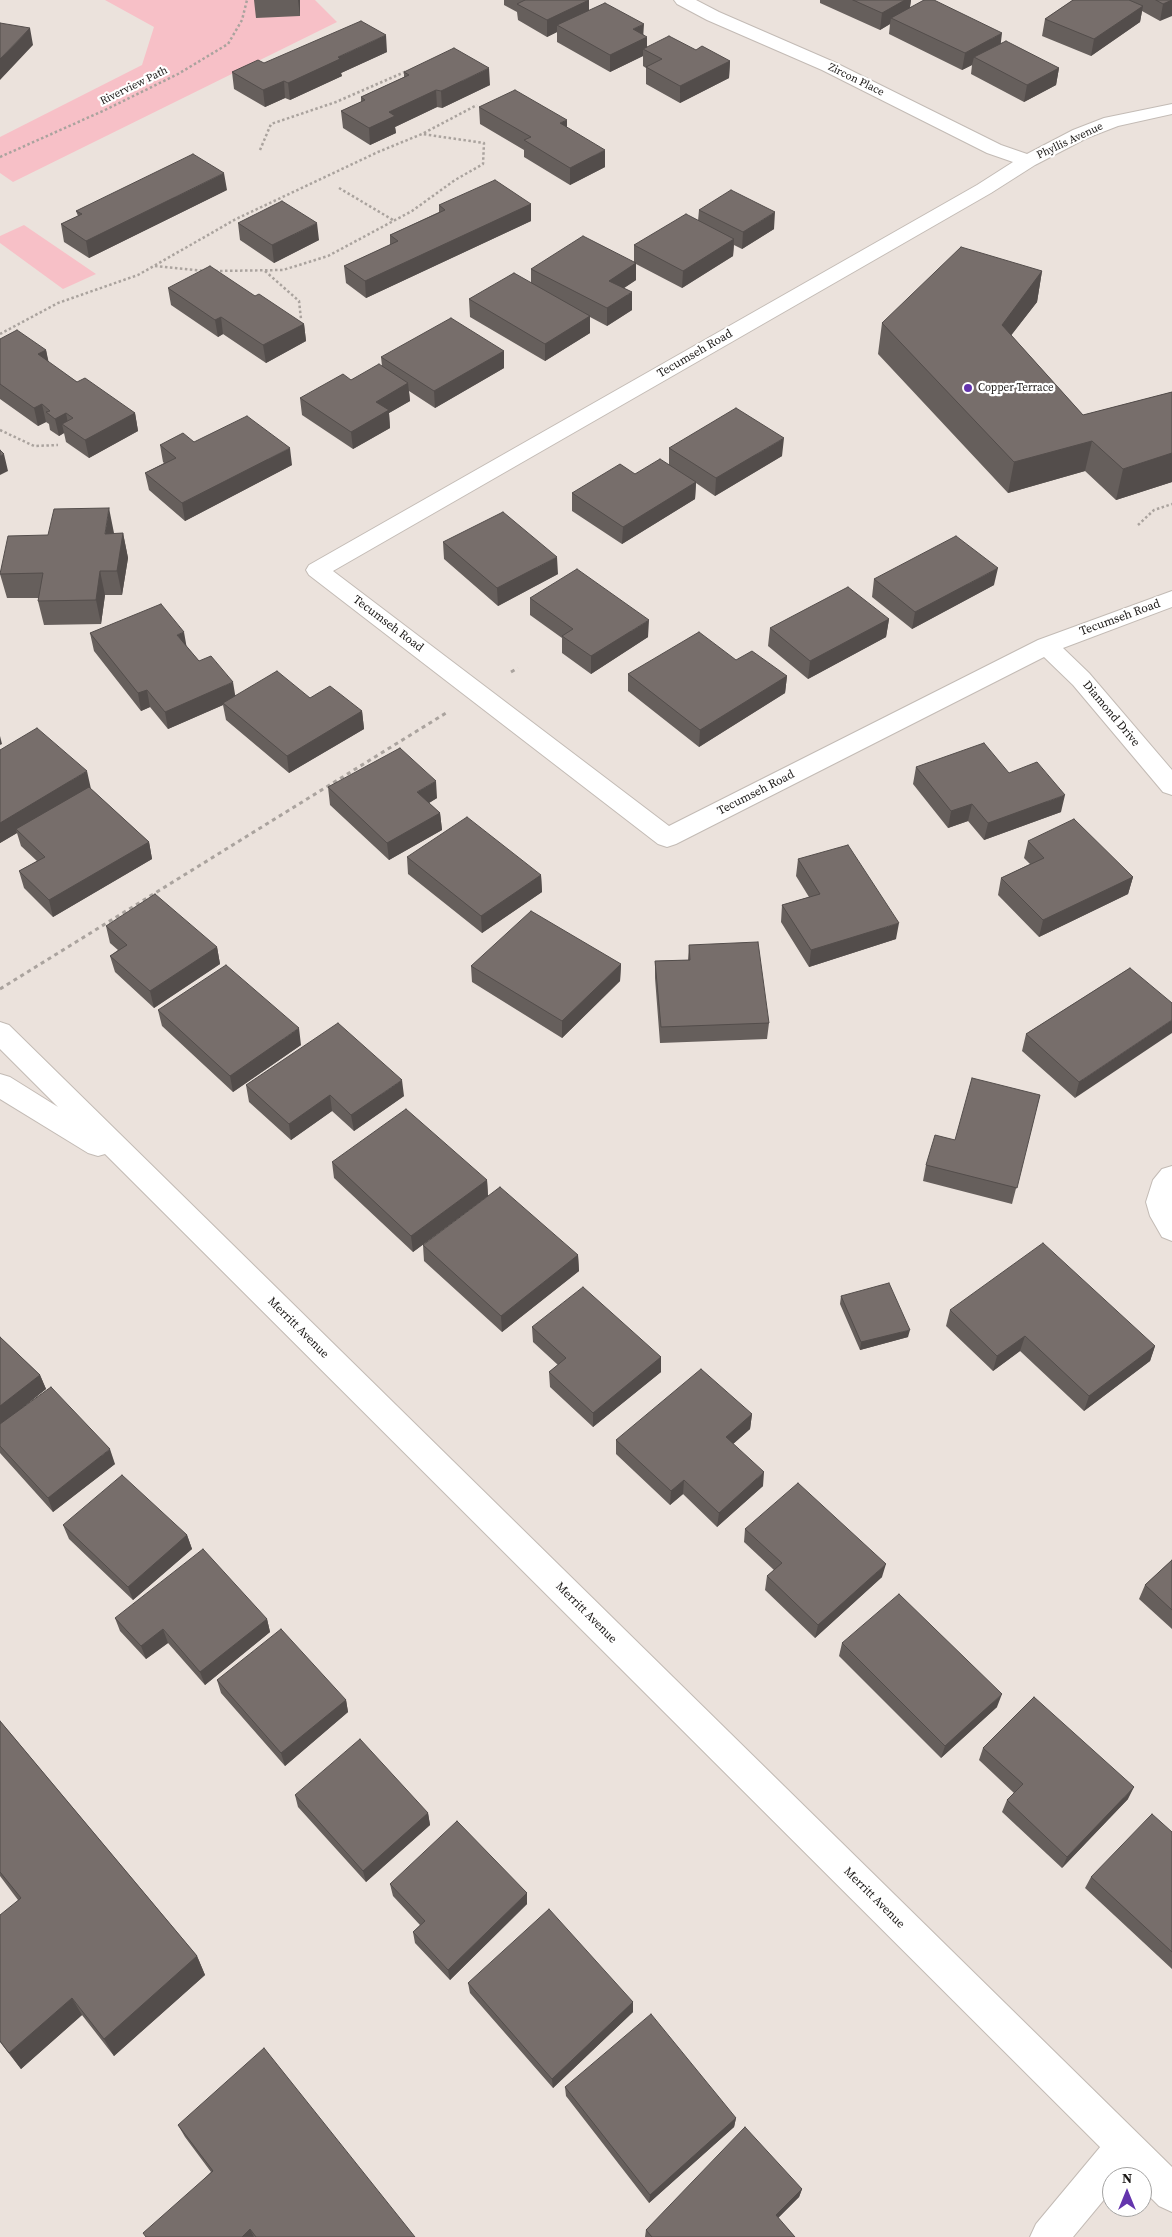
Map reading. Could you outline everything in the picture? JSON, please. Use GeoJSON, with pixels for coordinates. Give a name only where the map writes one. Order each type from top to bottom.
{"type":"FeatureCollection","features":[{"type":"Feature","properties":{"kind":"street","name":"Zircon Place"},"geometry":{"type":"LineString","coordinates":[[683,0],[713,16],[828,66],[994,148],[1028,161]]}},
{"type":"Feature","properties":{"kind":"street","name":"Phyllis Avenue"},"geometry":{"type":"LineString","coordinates":[[1028,161],[1080,134],[1111,122],[1172,109]]}},
{"type":"Feature","properties":{"kind":"street","name":"Tecumseh Road"},"geometry":{"type":"LineString","coordinates":[[1028,161],[975,194],[317,570],[668,838],[1046,646],[1172,599]]}},
{"type":"Feature","properties":{"kind":"street","name":"Diamond Drive"},"geometry":{"type":"LineString","coordinates":[[1046,646],[1081,679],[1172,786]]}},
{"type":"Feature","properties":{"kind":"street","name":"Merritt Avenue"},"geometry":{"type":"LineString","coordinates":[[0,1032],[1172,2194]]}},
{"type":"Feature","properties":{"kind":"street"},"geometry":{"type":"LineString","coordinates":[[0,1085],[92,1142],[130,1161]]}},
{"type":"Feature","properties":{"kind":"street"},"geometry":{"type":"LineString","coordinates":[[1172,1177],[1163,1188],[1160,1202],[1164,1216],[1172,1229]]}},
{"type":"Feature","properties":{"kind":"street"},"geometry":{"type":"LineString","coordinates":[[1049,2237],[1124,2147]]}},
{"type":"Feature","properties":{"kind":"path","name":"Riverview Path"},"geometry":{"type":"LineString","coordinates":[[0,157],[162,82],[228,44],[242,20],[247,0]]}},
{"type":"Feature","properties":{"kind":"path"},"geometry":{"type":"LineString","coordinates":[[260,150],[270,124],[336,102],[411,69]]}},
{"type":"Feature","properties":{"kind":"path"},"geometry":{"type":"LineString","coordinates":[[0,334],[58,303],[138,275],[236,219],[378,152],[422,134],[477,105]]}},
{"type":"Feature","properties":{"kind":"path"},"geometry":{"type":"LineString","coordinates":[[154,266],[200,271],[283,270],[328,256],[412,211],[455,180],[483,164],[484,144],[422,134]]}},
{"type":"Feature","properties":{"kind":"path"},"geometry":{"type":"LineString","coordinates":[[339,188],[394,221]]}},
{"type":"Feature","properties":{"kind":"path"},"geometry":{"type":"LineString","coordinates":[[264,270],[299,301],[301,319]]}},
{"type":"Feature","properties":{"kind":"path"},"geometry":{"type":"LineString","coordinates":[[0,430],[34,446],[58,445]]}},
{"type":"Feature","properties":{"kind":"path"},"geometry":{"type":"LineString","coordinates":[[1138,525],[1154,510],[1172,504]]}},
{"type":"Feature","properties":{"kind":"path"},"geometry":{"type":"LineString","coordinates":[[0,989],[518,668]]}},
{"type":"Feature","properties":{"kind":"shaded area"},"geometry":{"type":"Polygon","coordinates":[[[105,0],[315,0],[337,22],[13,182],[0,173],[0,137],[142,65],[154,27],[105,0]]]}},
{"type":"Feature","properties":{"kind":"shaded area"},"geometry":{"type":"Polygon","coordinates":[[[24,225],[96,274],[63,289],[0,243],[0,236],[24,225]]]}},
{"type":"Feature","properties":{"kind":"building"},"geometry":{"type":"Polygon","coordinates":[[[525,0],[589,0],[547,20],[517,4],[525,0]]]}},
{"type":"Feature","properties":{"kind":"building"},"geometry":{"type":"Polygon","coordinates":[[[853,0],[905,0],[882,13],[853,0]]]}},
{"type":"Feature","properties":{"kind":"building"},"geometry":{"type":"Polygon","coordinates":[[[924,0],[934,0],[1002,33],[965,53],[891,18],[924,0]]]}},
{"type":"Feature","properties":{"kind":"building"},"geometry":{"type":"Polygon","coordinates":[[[1073,0],[1129,0],[1143,6],[1094,39],[1045,19],[1073,0]]]}},
{"type":"Feature","properties":{"kind":"building"},"geometry":{"type":"Polygon","coordinates":[[[1156,0],[1172,0],[1163,4],[1156,0]]]}},
{"type":"Feature","properties":{"kind":"building"},"geometry":{"type":"Polygon","coordinates":[[[605,3],[644,24],[633,29],[647,37],[610,55],[557,25],[605,3]]]}},
{"type":"Feature","properties":{"kind":"building"},"geometry":{"type":"Polygon","coordinates":[[[361,21],[386,35],[288,83],[284,81],[263,90],[232,72],[258,60],[264,63],[361,21]]]}},
{"type":"Feature","properties":{"kind":"building"},"geometry":{"type":"Polygon","coordinates":[[[0,23],[30,28],[0,59],[0,23]]]}},
{"type":"Feature","properties":{"kind":"building"},"geometry":{"type":"Polygon","coordinates":[[[669,36],[696,50],[702,46],[730,61],[680,86],[646,67],[662,59],[643,49],[669,36]]]}},
{"type":"Feature","properties":{"kind":"building"},"geometry":{"type":"Polygon","coordinates":[[[1006,41],[1059,68],[1027,85],[974,57],[1006,41]]]}},
{"type":"Feature","properties":{"kind":"building"},"geometry":{"type":"Polygon","coordinates":[[[454,48],[489,68],[441,91],[436,90],[389,112],[395,116],[369,128],[341,111],[365,100],[361,97],[409,75],[404,72],[454,48]]]}},
{"type":"Feature","properties":{"kind":"building"},"geometry":{"type":"Polygon","coordinates":[[[515,90],[567,120],[560,123],[605,150],[570,168],[524,140],[531,137],[479,107],[515,90]]]}},
{"type":"Feature","properties":{"kind":"building"},"geometry":{"type":"Polygon","coordinates":[[[193,154],[224,173],[86,241],[61,224],[82,214],[76,211],[193,154]]]}},
{"type":"Feature","properties":{"kind":"building"},"geometry":{"type":"Polygon","coordinates":[[[495,180],[531,204],[365,281],[344,266],[398,241],[390,235],[445,210],[439,205],[495,180]]]}},
{"type":"Feature","properties":{"kind":"building"},"geometry":{"type":"Polygon","coordinates":[[[731,190],[775,212],[743,232],[699,210],[731,190]]]}},
{"type":"Feature","properties":{"kind":"building"},"geometry":{"type":"Polygon","coordinates":[[[282,201],[317,223],[272,245],[238,223],[282,201]]]}},
{"type":"Feature","properties":{"kind":"building"},"geometry":{"type":"Polygon","coordinates":[[[686,214],[734,239],[683,271],[634,245],[686,214]]]}},
{"type":"Feature","properties":{"kind":"building"},"geometry":{"type":"Polygon","coordinates":[[[583,236],[636,263],[609,281],[632,292],[607,308],[531,269],[583,236]]]}},
{"type":"Feature","properties":{"kind":"building","name":"Copper Terrace"},"geometry":{"type":"Polygon","coordinates":[[[961,247],[1042,271],[1002,325],[1083,415],[1172,392],[1172,453],[1123,469],[1092,441],[1014,462],[882,323],[961,247]]]}},
{"type":"Feature","properties":{"kind":"building"},"geometry":{"type":"Polygon","coordinates":[[[210,266],[255,296],[259,294],[304,324],[263,345],[221,317],[215,320],[168,288],[210,266]]]}},
{"type":"Feature","properties":{"kind":"building"},"geometry":{"type":"Polygon","coordinates":[[[514,273],[590,316],[545,344],[469,299],[514,273]]]}},
{"type":"Feature","properties":{"kind":"building"},"geometry":{"type":"Polygon","coordinates":[[[451,318],[504,351],[434,391],[381,357],[451,318]]]}},
{"type":"Feature","properties":{"kind":"building"},"geometry":{"type":"Polygon","coordinates":[[[17,330],[46,350],[38,354],[77,382],[85,378],[135,413],[85,440],[62,424],[73,418],[66,413],[55,419],[46,412],[50,411],[42,404],[34,408],[0,384],[0,339],[17,330]]]}},
{"type":"Feature","properties":{"kind":"building"},"geometry":{"type":"Polygon","coordinates":[[[379,364],[408,383],[376,402],[389,410],[351,432],[300,398],[343,374],[351,380],[379,364]]]}},
{"type":"Feature","properties":{"kind":"building"},"geometry":{"type":"Polygon","coordinates":[[[736,408],[784,438],[716,478],[669,448],[736,408]]]}},
{"type":"Feature","properties":{"kind":"building"},"geometry":{"type":"Polygon","coordinates":[[[247,416],[290,448],[182,503],[145,473],[176,458],[160,445],[183,433],[194,442],[247,416]]]}},
{"type":"Feature","properties":{"kind":"building"},"geometry":{"type":"Polygon","coordinates":[[[660,459],[696,482],[623,527],[572,493],[620,464],[635,474],[660,459]]]}},
{"type":"Feature","properties":{"kind":"building"},"geometry":{"type":"Polygon","coordinates":[[[109,508],[105,534],[123,533],[117,571],[100,571],[96,600],[38,601],[43,573],[0,574],[8,536],[48,535],[54,509],[109,508]]]}},
{"type":"Feature","properties":{"kind":"building"},"geometry":{"type":"Polygon","coordinates":[[[503,512],[557,557],[497,588],[443,542],[503,512]]]}},
{"type":"Feature","properties":{"kind":"building"},"geometry":{"type":"Polygon","coordinates":[[[956,536],[998,568],[915,612],[874,579],[956,536]]]}},
{"type":"Feature","properties":{"kind":"building"},"geometry":{"type":"Polygon","coordinates":[[[577,569],[649,620],[591,656],[562,636],[573,629],[530,598],[577,569]]]}},
{"type":"Feature","properties":{"kind":"building"},"geometry":{"type":"Polygon","coordinates":[[[848,587],[889,619],[810,661],[770,628],[848,587]]]}},
{"type":"Feature","properties":{"kind":"building"},"geometry":{"type":"Polygon","coordinates":[[[161,604],[184,632],[177,635],[199,661],[211,656],[233,682],[165,712],[147,690],[138,693],[90,633],[161,604]]]}},
{"type":"Feature","properties":{"kind":"building"},"geometry":{"type":"Polygon","coordinates":[[[699,632],[736,660],[752,651],[787,676],[700,730],[628,674],[699,632]]]}},
{"type":"Feature","properties":{"kind":"building"},"geometry":{"type":"Polygon","coordinates":[[[277,671],[310,698],[330,686],[362,711],[287,756],[223,703],[277,671]]]}},
{"type":"Feature","properties":{"kind":"building"},"geometry":{"type":"Polygon","coordinates":[[[37,728],[87,771],[0,823],[0,750],[37,728]]]}},
{"type":"Feature","properties":{"kind":"building"},"geometry":{"type":"Polygon","coordinates":[[[984,743],[1009,773],[1037,762],[1065,795],[988,823],[972,804],[951,811],[916,767],[984,743]]]}},
{"type":"Feature","properties":{"kind":"building"},"geometry":{"type":"Polygon","coordinates":[[[400,748],[436,781],[417,792],[440,813],[387,843],[328,787],[400,748]]]}},
{"type":"Feature","properties":{"kind":"building"},"geometry":{"type":"Polygon","coordinates":[[[89,787],[149,842],[49,900],[19,871],[45,857],[16,829],[89,787]]]}},
{"type":"Feature","properties":{"kind":"building"},"geometry":{"type":"Polygon","coordinates":[[[467,817],[541,875],[481,916],[407,857],[467,817]]]}},
{"type":"Feature","properties":{"kind":"building"},"geometry":{"type":"Polygon","coordinates":[[[1074,819],[1133,877],[1043,920],[1001,878],[1044,858],[1028,841],[1074,819]]]}},
{"type":"Feature","properties":{"kind":"building"},"geometry":{"type":"Polygon","coordinates":[[[848,845],[899,923],[811,950],[782,905],[820,894],[798,859],[848,845]]]}},
{"type":"Feature","properties":{"kind":"building"},"geometry":{"type":"Polygon","coordinates":[[[155,894],[217,947],[150,991],[110,956],[127,945],[106,926],[155,894]]]}},
{"type":"Feature","properties":{"kind":"building"},"geometry":{"type":"Polygon","coordinates":[[[531,911],[621,964],[562,1021],[471,966],[531,911]]]}},
{"type":"Feature","properties":{"kind":"building"},"geometry":{"type":"Polygon","coordinates":[[[758,942],[769,1023],[661,1027],[655,961],[690,960],[689,945],[758,942]]]}},
{"type":"Feature","properties":{"kind":"building"},"geometry":{"type":"Polygon","coordinates":[[[226,965],[299,1028],[230,1076],[158,1010],[226,965]]]}},
{"type":"Feature","properties":{"kind":"building"},"geometry":{"type":"Polygon","coordinates":[[[1130,968],[1172,1003],[1172,1020],[1079,1082],[1026,1034],[1130,968]]]}},
{"type":"Feature","properties":{"kind":"building"},"geometry":{"type":"Polygon","coordinates":[[[338,1023],[402,1080],[351,1115],[330,1095],[289,1124],[246,1085],[338,1023]]]}},
{"type":"Feature","properties":{"kind":"building"},"geometry":{"type":"Polygon","coordinates":[[[972,1078],[1040,1095],[1017,1188],[926,1165],[935,1135],[955,1140],[972,1078]]]}},
{"type":"Feature","properties":{"kind":"building"},"geometry":{"type":"Polygon","coordinates":[[[406,1109],[487,1180],[411,1236],[332,1162],[406,1109]]]}},
{"type":"Feature","properties":{"kind":"building"},"geometry":{"type":"Polygon","coordinates":[[[500,1187],[578,1255],[501,1316],[423,1245],[500,1187]]]}},
{"type":"Feature","properties":{"kind":"building"},"geometry":{"type":"Polygon","coordinates":[[[1043,1243],[1155,1346],[1089,1396],[1025,1336],[997,1356],[950,1310],[1043,1243]]]}},
{"type":"Feature","properties":{"kind":"building"},"geometry":{"type":"Polygon","coordinates":[[[889,1283],[910,1330],[861,1342],[841,1296],[889,1283]]]}},
{"type":"Feature","properties":{"kind":"building"},"geometry":{"type":"Polygon","coordinates":[[[583,1287],[661,1357],[593,1413],[549,1372],[566,1358],[532,1327],[583,1287]]]}},
{"type":"Feature","properties":{"kind":"building"},"geometry":{"type":"Polygon","coordinates":[[[0,1337],[40,1375],[0,1406],[0,1337]]]}},
{"type":"Feature","properties":{"kind":"building"},"geometry":{"type":"Polygon","coordinates":[[[701,1369],[752,1414],[726,1437],[764,1472],[719,1513],[684,1480],[671,1491],[616,1440],[701,1369]]]}},
{"type":"Feature","properties":{"kind":"building"},"geometry":{"type":"Polygon","coordinates":[[[51,1387],[110,1449],[48,1498],[0,1446],[0,1424],[51,1387]]]}},
{"type":"Feature","properties":{"kind":"building"},"geometry":{"type":"Polygon","coordinates":[[[122,1475],[187,1535],[128,1587],[63,1525],[122,1475]]]}},
{"type":"Feature","properties":{"kind":"building"},"geometry":{"type":"Polygon","coordinates":[[[798,1483],[886,1564],[818,1625],[767,1576],[782,1563],[745,1529],[798,1483]]]}},
{"type":"Feature","properties":{"kind":"building"},"geometry":{"type":"Polygon","coordinates":[[[203,1549],[267,1619],[200,1672],[163,1629],[141,1646],[115,1618],[203,1549]]]}},
{"type":"Feature","properties":{"kind":"building"},"geometry":{"type":"Polygon","coordinates":[[[1172,1560],[1172,1610],[1145,1585],[1172,1560]]]}},
{"type":"Feature","properties":{"kind":"building"},"geometry":{"type":"Polygon","coordinates":[[[899,1594],[1002,1694],[945,1746],[842,1643],[899,1594]]]}},
{"type":"Feature","properties":{"kind":"building"},"geometry":{"type":"Polygon","coordinates":[[[281,1629],[346,1700],[281,1753],[217,1680],[281,1629]]]}},
{"type":"Feature","properties":{"kind":"building"},"geometry":{"type":"Polygon","coordinates":[[[1034,1697],[1134,1787],[1067,1857],[1007,1800],[1023,1784],[983,1748],[1034,1697]]]}},
{"type":"Feature","properties":{"kind":"building"},"geometry":{"type":"Polygon","coordinates":[[[0,1721],[197,1956],[104,2039],[72,1998],[9,2053],[0,2041],[0,1915],[21,1898],[0,1872],[0,1721]]]}},
{"type":"Feature","properties":{"kind":"building"},"geometry":{"type":"Polygon","coordinates":[[[360,1739],[428,1813],[363,1871],[295,1795],[360,1739]]]}},
{"type":"Feature","properties":{"kind":"building"},"geometry":{"type":"Polygon","coordinates":[[[1152,1814],[1172,1832],[1172,1952],[1091,1877],[1152,1814]]]}},
{"type":"Feature","properties":{"kind":"building"},"geometry":{"type":"Polygon","coordinates":[[[457,1821],[527,1893],[448,1970],[413,1932],[425,1921],[390,1884],[457,1821]]]}},
{"type":"Feature","properties":{"kind":"building"},"geometry":{"type":"Polygon","coordinates":[[[549,1909],[633,2002],[552,2079],[468,1983],[549,1909]]]}},
{"type":"Feature","properties":{"kind":"building"},"geometry":{"type":"Polygon","coordinates":[[[651,2014],[736,2118],[650,2195],[565,2087],[651,2014]]]}},
{"type":"Feature","properties":{"kind":"building"},"geometry":{"type":"Polygon","coordinates":[[[264,2048],[415,2237],[256,2237],[250,2229],[242,2237],[146,2237],[143,2233],[213,2171],[178,2125],[264,2048]]]}},
{"type":"Feature","properties":{"kind":"building"},"geometry":{"type":"Polygon","coordinates":[[[745,2127],[802,2189],[776,2215],[795,2237],[652,2237],[646,2230],[745,2127]]]}},
{"type":"Feature","properties":{"kind":"place","name":"Copper Terrace"},"geometry":{"type":"Point","coordinates":[968,388]}}]}
